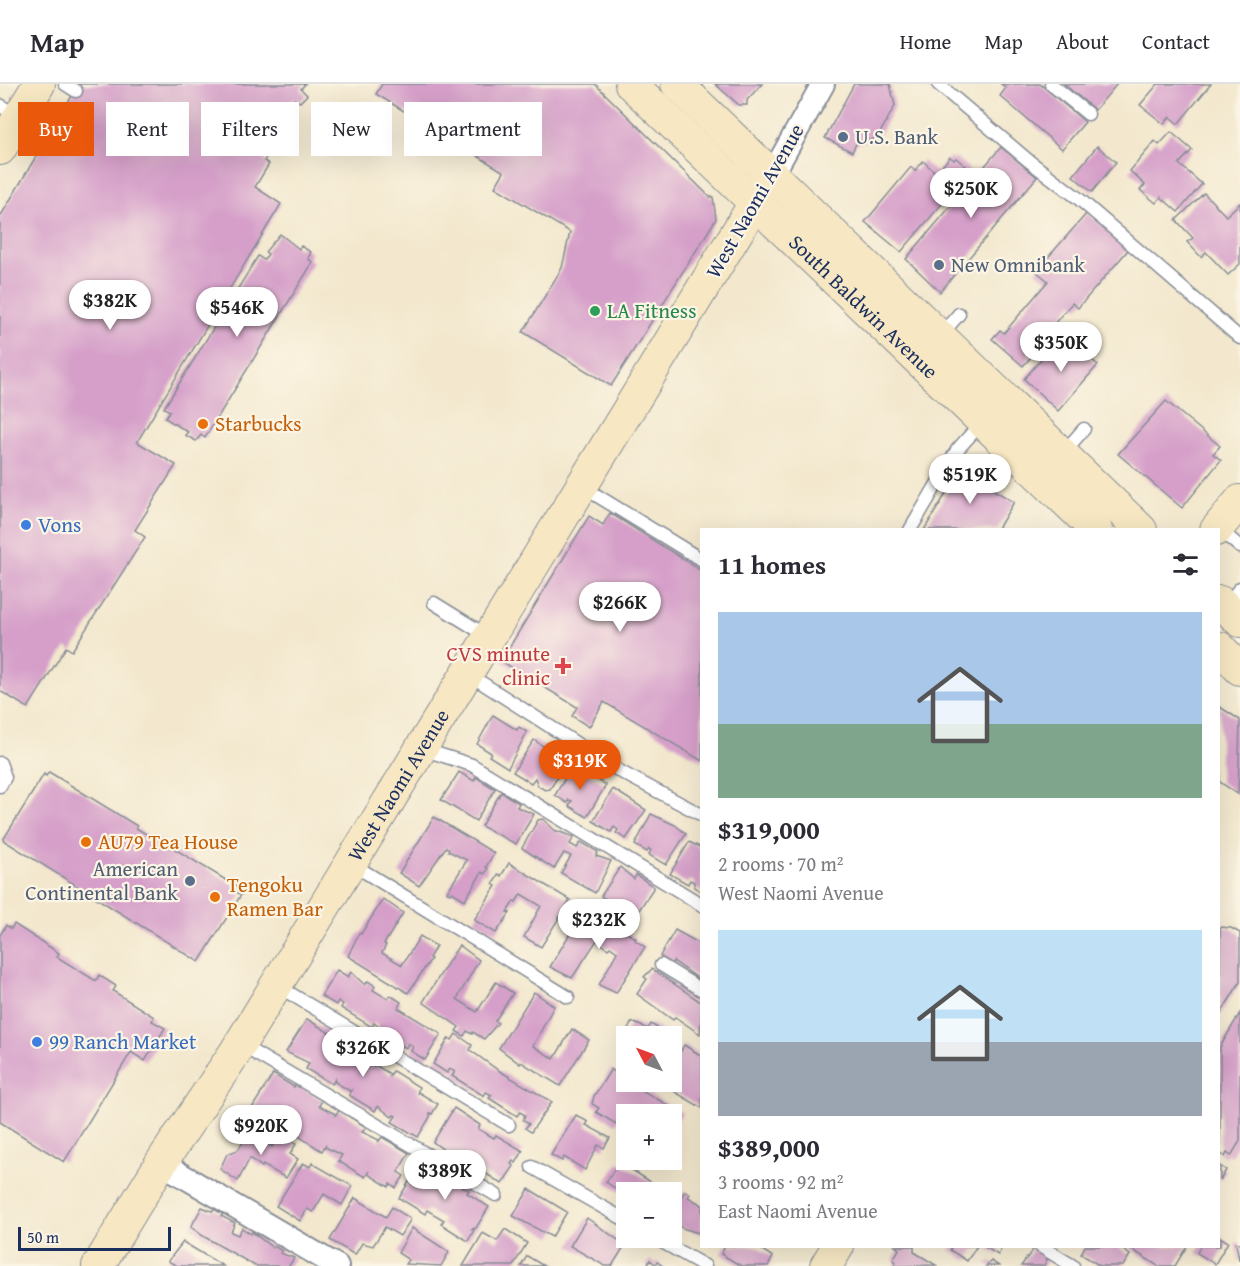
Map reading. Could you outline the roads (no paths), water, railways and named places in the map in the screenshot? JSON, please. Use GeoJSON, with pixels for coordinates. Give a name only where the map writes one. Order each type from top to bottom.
{"type":"FeatureCollection","features":[{"type":"Feature","properties":{"kind":"main road"},"geometry":{"type":"LineString","coordinates":[[0,149],[9,111],[39,84]]}},
{"type":"Feature","properties":{"kind":"main road","name":"South Baldwin Avenue"},"geometry":{"type":"LineString","coordinates":[[631,84],[755,204],[993,410],[1062,454],[1139,528]]}},
{"type":"Feature","properties":{"kind":"main road","name":"South Baldwin Avenue"},"geometry":{"type":"LineString","coordinates":[[677,84],[771,175],[949,325],[993,410],[1094,528]]}},
{"type":"Feature","properties":{"kind":"main road","name":"West Naomi Avenue"},"geometry":{"type":"LineString","coordinates":[[98,1266],[161,1163],[240,1044],[771,175]]}},
{"type":"Feature","properties":{"kind":"main road"},"geometry":{"type":"LineString","coordinates":[[1224,535],[1240,501]]}},
{"type":"Feature","properties":{"kind":"main road"},"geometry":{"type":"LineString","coordinates":[[1220,648],[1240,669]]}},
{"type":"Feature","properties":{"kind":"street","name":"West Naomi Avenue"},"geometry":{"type":"LineString","coordinates":[[771,175],[823,84]]}},
{"type":"Feature","properties":{"kind":"street"},"geometry":{"type":"LineString","coordinates":[[161,1163],[337,1266]]}},
{"type":"Feature","properties":{"kind":"lane"},"geometry":{"type":"LineString","coordinates":[[938,84],[1029,161],[1078,198],[1240,338]]}},
{"type":"Feature","properties":{"kind":"lane"},"geometry":{"type":"LineString","coordinates":[[1052,84],[1088,114]]}},
{"type":"Feature","properties":{"kind":"lane"},"geometry":{"type":"LineString","coordinates":[[911,528],[957,450],[993,410]]}},
{"type":"Feature","properties":{"kind":"lane"},"geometry":{"type":"LineString","coordinates":[[1062,454],[1084,429]]}},
{"type":"Feature","properties":{"kind":"lane"},"geometry":{"type":"LineString","coordinates":[[582,486],[700,559]]}},
{"type":"Feature","properties":{"kind":"lane"},"geometry":{"type":"LineString","coordinates":[[434,603],[490,637]]}},
{"type":"Feature","properties":{"kind":"lane"},"geometry":{"type":"LineString","coordinates":[[467,674],[621,772],[700,814]]}},
{"type":"Feature","properties":{"kind":"lane"},"geometry":{"type":"LineString","coordinates":[[421,749],[472,765],[700,904]]}},
{"type":"Feature","properties":{"kind":"lane"},"geometry":{"type":"LineString","coordinates":[[0,763],[5,777],[0,786]]}},
{"type":"Feature","properties":{"kind":"lane"},"geometry":{"type":"LineString","coordinates":[[351,864],[568,997]]}},
{"type":"Feature","properties":{"kind":"lane"},"geometry":{"type":"LineString","coordinates":[[661,965],[700,989]]}},
{"type":"Feature","properties":{"kind":"lane"},"geometry":{"type":"LineString","coordinates":[[276,985],[508,1125]]}},
{"type":"Feature","properties":{"kind":"lane"},"geometry":{"type":"LineString","coordinates":[[240,1044],[496,1195]]}},
{"type":"Feature","properties":{"kind":"lane"},"geometry":{"type":"LineString","coordinates":[[532,1167],[616,1215]]}},
{"type":"Feature","properties":{"kind":"lane"},"geometry":{"type":"LineString","coordinates":[[673,1248],[705,1266]]}},
{"type":"Feature","properties":{"kind":"lane"},"geometry":{"type":"LineString","coordinates":[[1043,1248],[1073,1266]]}},
{"type":"Feature","properties":{"kind":"place","name":"U.S. Bank"},"geometry":{"type":"Point","coordinates":[843,137]}},
{"type":"Feature","properties":{"kind":"place","name":"New Omnibank"},"geometry":{"type":"Point","coordinates":[939,265]}},
{"type":"Feature","properties":{"kind":"place","name":"LA Fitness"},"geometry":{"type":"Point","coordinates":[595,311]}},
{"type":"Feature","properties":{"kind":"place","name":"Starbucks"},"geometry":{"type":"Point","coordinates":[203,424]}},
{"type":"Feature","properties":{"kind":"place","name":"Vons"},"geometry":{"type":"Point","coordinates":[26,525]}},
{"type":"Feature","properties":{"kind":"place","name":"CVS minute clinic"},"geometry":{"type":"Point","coordinates":[563,666]}},
{"type":"Feature","properties":{"kind":"place","name":"AU79 Tea House"},"geometry":{"type":"Point","coordinates":[86,842]}},
{"type":"Feature","properties":{"kind":"place","name":"American Continental Bank"},"geometry":{"type":"Point","coordinates":[190,881]}},
{"type":"Feature","properties":{"kind":"place","name":"Tengoku Ramen Bar"},"geometry":{"type":"Point","coordinates":[215,897]}},
{"type":"Feature","properties":{"kind":"place","name":"99 Ranch Market"},"geometry":{"type":"Point","coordinates":[37,1042]}}]}
